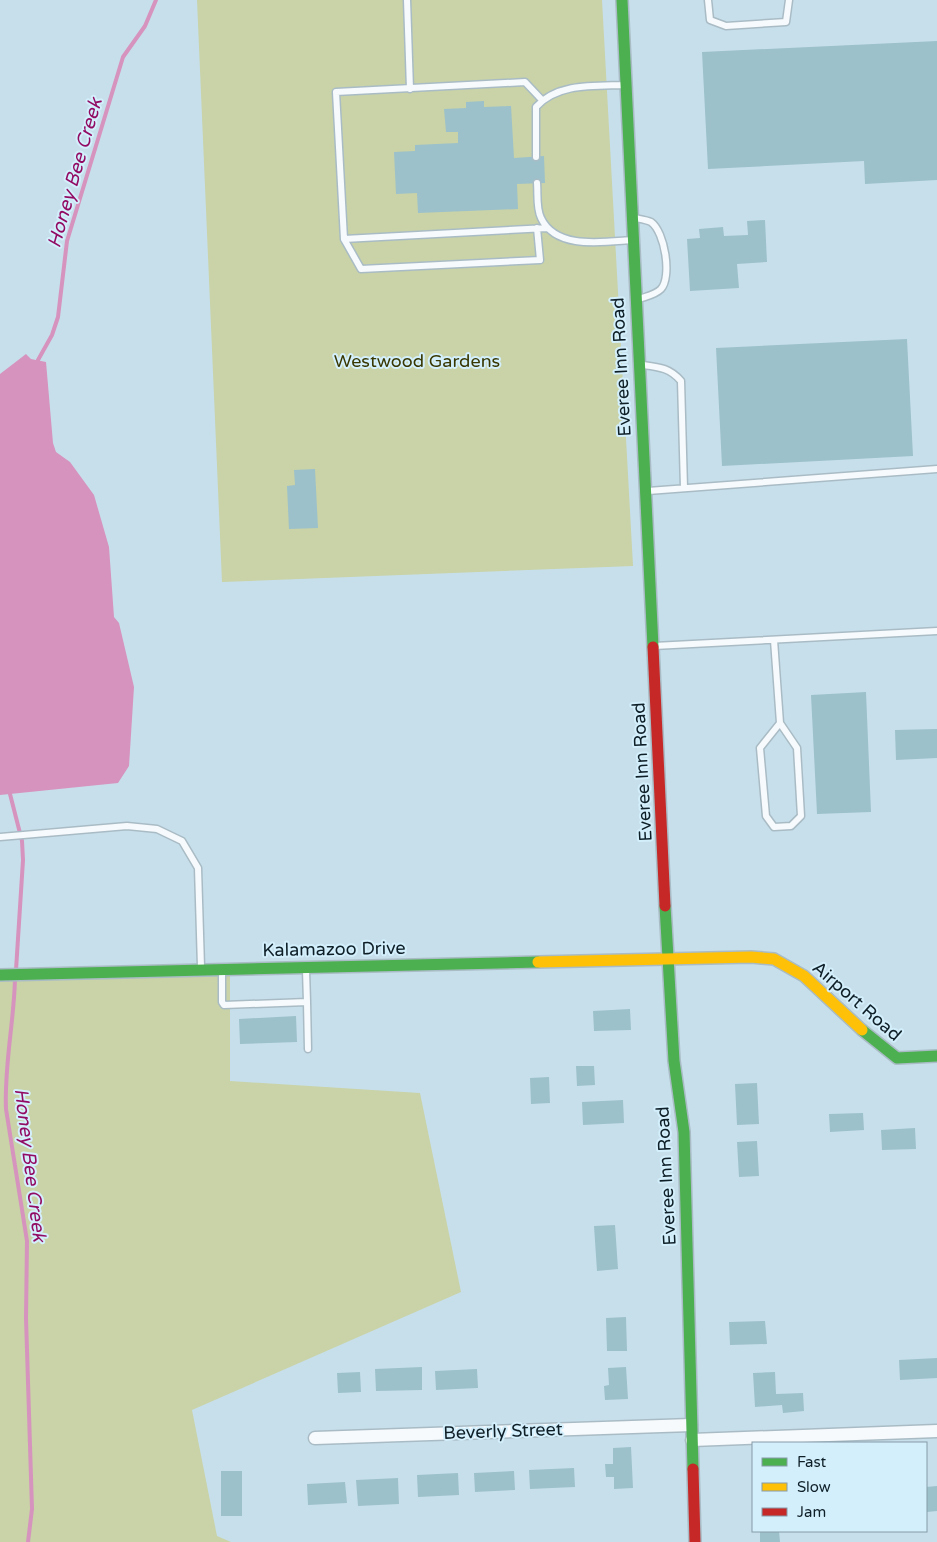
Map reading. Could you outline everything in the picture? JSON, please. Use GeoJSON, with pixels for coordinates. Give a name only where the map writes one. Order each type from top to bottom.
{"type":"FeatureCollection","features":[{"type":"Feature","properties":{"kind":"street","name":"Everee Inn Road"},"geometry":{"type":"LineString","coordinates":[[622,0],[668,959],[674,1061],[684,1132],[695,1542]]}},
{"type":"Feature","properties":{"kind":"street","name":"Kalamazoo Drive"},"geometry":{"type":"LineString","coordinates":[[0,975],[668,959]]}},
{"type":"Feature","properties":{"kind":"street","name":"Airport Road"},"geometry":{"type":"LineString","coordinates":[[668,959],[774,959],[804,976],[870,1037],[897,1058],[937,1056]]}},
{"type":"Feature","properties":{"kind":"street","name":"Beverly Street"},"geometry":{"type":"LineString","coordinates":[[315,1438],[691,1425]]}},
{"type":"Feature","properties":{"kind":"street"},"geometry":{"type":"LineString","coordinates":[[692,1440],[937,1431]]}},
{"type":"Feature","properties":{"kind":"lane"},"geometry":{"type":"LineString","coordinates":[[407,0],[410,89]]}},
{"type":"Feature","properties":{"kind":"lane"},"geometry":{"type":"LineString","coordinates":[[708,0],[710,20],[726,26],[786,22],[789,0]]}},
{"type":"Feature","properties":{"kind":"lane"},"geometry":{"type":"LineString","coordinates":[[538,228],[540,260],[361,269],[344,239],[336,92],[525,82],[542,100]]}},
{"type":"Feature","properties":{"kind":"lane"},"geometry":{"type":"LineString","coordinates":[[536,157],[536,107],[542,100],[576,87],[626,85]]}},
{"type":"Feature","properties":{"kind":"lane"},"geometry":{"type":"LineString","coordinates":[[537,183],[540,216],[547,228]]}},
{"type":"Feature","properties":{"kind":"lane"},"geometry":{"type":"LineString","coordinates":[[632,216],[651,222],[659,232],[664,244],[666,278],[663,288],[656,294],[636,300]]}},
{"type":"Feature","properties":{"kind":"lane"},"geometry":{"type":"LineString","coordinates":[[344,239],[547,228],[566,238],[594,243],[633,240]]}},
{"type":"Feature","properties":{"kind":"lane"},"geometry":{"type":"LineString","coordinates":[[639,365],[662,367],[673,372],[681,381],[684,488]]}},
{"type":"Feature","properties":{"kind":"lane"},"geometry":{"type":"LineString","coordinates":[[645,491],[937,469]]}},
{"type":"Feature","properties":{"kind":"lane"},"geometry":{"type":"LineString","coordinates":[[653,646],[937,631]]}},
{"type":"Feature","properties":{"kind":"lane"},"geometry":{"type":"LineString","coordinates":[[774,640],[780,723],[797,748],[801,816],[791,826],[774,827],[766,816],[760,748],[780,723]]}},
{"type":"Feature","properties":{"kind":"lane"},"geometry":{"type":"LineString","coordinates":[[0,838],[127,826],[157,829],[182,841],[198,868],[202,969]]}},
{"type":"Feature","properties":{"kind":"lane"},"geometry":{"type":"LineString","coordinates":[[306,967],[308,1049]]}},
{"type":"Feature","properties":{"kind":"lane"},"geometry":{"type":"LineString","coordinates":[[222,969],[222,1002],[224,1005],[306,1002]]}},
{"type":"Feature","properties":{"kind":"green space","name":"Westwood Gardens"},"geometry":{"type":"Polygon","coordinates":[[[197,0],[602,0],[633,566],[222,582],[197,0]]]}},
{"type":"Feature","properties":{"kind":"green space"},"geometry":{"type":"Polygon","coordinates":[[[0,972],[230,972],[230,1081],[420,1093],[461,1292],[192,1410],[217,1536],[231,1542],[0,1542],[0,972]]]}},
{"type":"Feature","properties":{"kind":"shaded area"},"geometry":{"type":"Polygon","coordinates":[[[26,354],[31,359],[46,362],[53,443],[56,452],[70,462],[94,495],[109,547],[114,617],[119,623],[134,687],[129,766],[118,783],[0,795],[0,374],[26,354]]]}},
{"type":"Feature","properties":{"kind":"building"},"geometry":{"type":"Polygon","coordinates":[[[937,41],[937,180],[865,184],[864,161],[708,169],[702,52],[937,41]]]}},
{"type":"Feature","properties":{"kind":"building"},"geometry":{"type":"Polygon","coordinates":[[[484,101],[484,107],[511,106],[514,158],[544,156],[545,183],[517,184],[518,209],[418,213],[417,193],[396,194],[394,152],[415,151],[415,145],[458,143],[458,132],[446,132],[444,109],[466,108],[466,102],[484,101]]]}},
{"type":"Feature","properties":{"kind":"building"},"geometry":{"type":"Polygon","coordinates":[[[765,220],[767,262],[737,264],[739,288],[690,291],[687,239],[700,238],[699,229],[723,227],[724,236],[748,235],[747,221],[765,220]]]}},
{"type":"Feature","properties":{"kind":"building"},"geometry":{"type":"Polygon","coordinates":[[[907,339],[913,456],[722,466],[716,348],[907,339]]]}},
{"type":"Feature","properties":{"kind":"building"},"geometry":{"type":"Polygon","coordinates":[[[315,469],[318,528],[289,529],[287,486],[295,485],[294,470],[315,469]]]}},
{"type":"Feature","properties":{"kind":"building"},"geometry":{"type":"Polygon","coordinates":[[[866,692],[871,812],[817,814],[811,695],[866,692]]]}},
{"type":"Feature","properties":{"kind":"building"},"geometry":{"type":"Polygon","coordinates":[[[937,729],[937,758],[896,760],[895,730],[937,729]]]}},
{"type":"Feature","properties":{"kind":"building"},"geometry":{"type":"Polygon","coordinates":[[[630,1009],[631,1030],[594,1031],[593,1011],[630,1009]]]}},
{"type":"Feature","properties":{"kind":"building"},"geometry":{"type":"Polygon","coordinates":[[[296,1016],[297,1042],[240,1044],[239,1019],[296,1016]]]}},
{"type":"Feature","properties":{"kind":"building"},"geometry":{"type":"Polygon","coordinates":[[[576,1066],[594,1066],[595,1085],[577,1086],[576,1066]]]}},
{"type":"Feature","properties":{"kind":"building"},"geometry":{"type":"Polygon","coordinates":[[[549,1077],[550,1103],[531,1104],[530,1078],[549,1077]]]}},
{"type":"Feature","properties":{"kind":"building"},"geometry":{"type":"Polygon","coordinates":[[[757,1083],[759,1124],[737,1125],[735,1084],[757,1083]]]}},
{"type":"Feature","properties":{"kind":"building"},"geometry":{"type":"Polygon","coordinates":[[[623,1100],[624,1123],[583,1125],[582,1102],[623,1100]]]}},
{"type":"Feature","properties":{"kind":"building"},"geometry":{"type":"Polygon","coordinates":[[[863,1113],[864,1130],[830,1132],[829,1114],[863,1113]]]}},
{"type":"Feature","properties":{"kind":"building"},"geometry":{"type":"Polygon","coordinates":[[[915,1128],[916,1149],[882,1150],[881,1130],[915,1128]]]}},
{"type":"Feature","properties":{"kind":"building"},"geometry":{"type":"Polygon","coordinates":[[[757,1141],[759,1176],[739,1177],[737,1142],[757,1141]]]}},
{"type":"Feature","properties":{"kind":"building"},"geometry":{"type":"Polygon","coordinates":[[[615,1225],[618,1269],[597,1271],[594,1226],[615,1225]]]}},
{"type":"Feature","properties":{"kind":"building"},"geometry":{"type":"Polygon","coordinates":[[[626,1317],[627,1351],[607,1351],[606,1318],[626,1317]]]}},
{"type":"Feature","properties":{"kind":"building"},"geometry":{"type":"Polygon","coordinates":[[[765,1321],[767,1344],[730,1345],[729,1322],[765,1321]]]}},
{"type":"Feature","properties":{"kind":"building"},"geometry":{"type":"Polygon","coordinates":[[[937,1358],[937,1378],[900,1380],[899,1360],[937,1358]]]}},
{"type":"Feature","properties":{"kind":"building"},"geometry":{"type":"Polygon","coordinates":[[[422,1367],[422,1390],[376,1391],[375,1369],[422,1367]]]}},
{"type":"Feature","properties":{"kind":"building"},"geometry":{"type":"Polygon","coordinates":[[[626,1367],[628,1399],[605,1400],[604,1386],[609,1385],[608,1368],[626,1367]]]}},
{"type":"Feature","properties":{"kind":"building"},"geometry":{"type":"Polygon","coordinates":[[[477,1369],[478,1388],[436,1390],[435,1371],[477,1369]]]}},
{"type":"Feature","properties":{"kind":"building"},"geometry":{"type":"Polygon","coordinates":[[[360,1372],[361,1392],[338,1393],[337,1373],[360,1372]]]}},
{"type":"Feature","properties":{"kind":"building"},"geometry":{"type":"Polygon","coordinates":[[[775,1372],[776,1394],[803,1393],[804,1411],[783,1413],[782,1405],[755,1407],[753,1373],[775,1372]]]}},
{"type":"Feature","properties":{"kind":"building"},"geometry":{"type":"Polygon","coordinates":[[[631,1447],[633,1488],[614,1489],[614,1477],[606,1477],[605,1464],[613,1464],[613,1448],[631,1447]]]}},
{"type":"Feature","properties":{"kind":"building"},"geometry":{"type":"Polygon","coordinates":[[[574,1468],[575,1487],[530,1489],[529,1470],[574,1468]]]}},
{"type":"Feature","properties":{"kind":"building"},"geometry":{"type":"Polygon","coordinates":[[[221,1471],[242,1471],[242,1516],[221,1516],[221,1471]]]}},
{"type":"Feature","properties":{"kind":"building"},"geometry":{"type":"Polygon","coordinates":[[[514,1471],[515,1490],[475,1492],[474,1473],[514,1471]]]}},
{"type":"Feature","properties":{"kind":"building"},"geometry":{"type":"Polygon","coordinates":[[[458,1473],[459,1495],[418,1497],[417,1475],[458,1473]]]}},
{"type":"Feature","properties":{"kind":"building"},"geometry":{"type":"Polygon","coordinates":[[[398,1478],[399,1504],[358,1506],[356,1480],[398,1478]]]}},
{"type":"Feature","properties":{"kind":"building"},"geometry":{"type":"Polygon","coordinates":[[[345,1482],[347,1503],[308,1505],[307,1484],[345,1482]]]}},
{"type":"Feature","properties":{"kind":"building"},"geometry":{"type":"Polygon","coordinates":[[[937,1486],[937,1511],[927,1512],[927,1487],[937,1486]]]}},
{"type":"Feature","properties":{"kind":"building"},"geometry":{"type":"Polygon","coordinates":[[[760,1532],[779,1532],[780,1542],[760,1542],[760,1532]]]}},
{"type":"Feature","properties":{"kind":"waterway","name":"Honey Bee Creek"},"geometry":{"type":"LineString","coordinates":[[38,360],[52,335],[58,317],[67,241],[123,57],[145,26],[156,0]]}},
{"type":"Feature","properties":{"kind":"waterway","name":"Honey Bee Creek"},"geometry":{"type":"LineString","coordinates":[[10,794],[22,841],[23,860],[16,970]]}},
{"type":"Feature","properties":{"kind":"waterway","name":"Honey Bee Creek"},"geometry":{"type":"LineString","coordinates":[[15,979],[6,1077],[6,1109],[27,1241],[26,1318],[32,1509],[28,1542]]}},
{"type":"Feature","properties":{"kind":"traffic: fast"},"geometry":{"type":"LineString","coordinates":[[622,0],[653,647]]}},
{"type":"Feature","properties":{"kind":"traffic: fast"},"geometry":{"type":"LineString","coordinates":[[665,906],[674,1061],[684,1132],[693,1469]]}},
{"type":"Feature","properties":{"kind":"traffic: fast"},"geometry":{"type":"LineString","coordinates":[[0,975],[538,962]]}},
{"type":"Feature","properties":{"kind":"traffic: fast"},"geometry":{"type":"LineString","coordinates":[[862,1030],[897,1058],[937,1056]]}},
{"type":"Feature","properties":{"kind":"traffic: slow"},"geometry":{"type":"LineString","coordinates":[[538,962],[751,957],[774,959],[804,976],[862,1030]]}},
{"type":"Feature","properties":{"kind":"traffic: jam"},"geometry":{"type":"LineString","coordinates":[[653,647],[665,906]]}},
{"type":"Feature","properties":{"kind":"traffic: jam"},"geometry":{"type":"LineString","coordinates":[[693,1469],[695,1542]]}}]}
